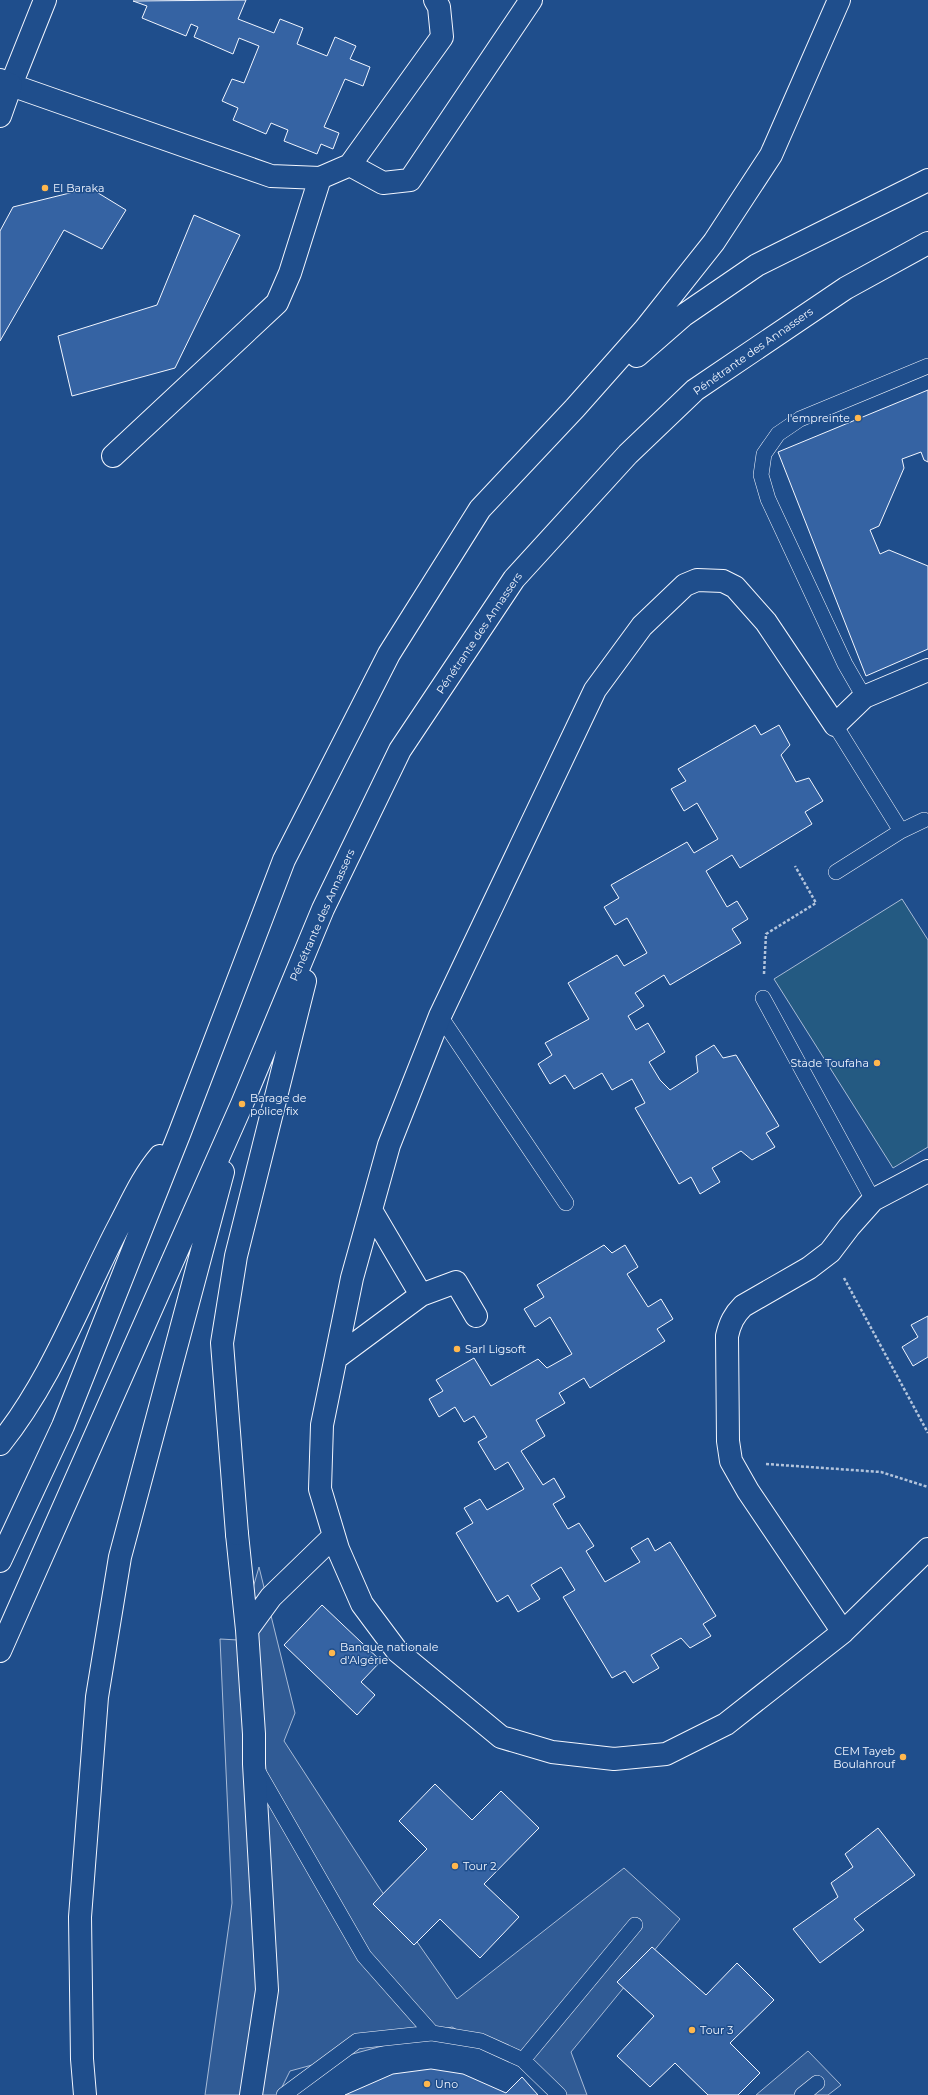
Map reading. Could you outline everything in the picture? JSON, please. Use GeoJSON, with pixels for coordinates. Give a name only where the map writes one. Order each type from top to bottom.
{"type":"FeatureCollection","features":[{"type":"Feature","properties":{"kind":"main road"},"geometry":{"type":"LineString","coordinates":[[0,116],[6,82],[45,0]]}},
{"type":"Feature","properties":{"kind":"main road"},"geometry":{"type":"LineString","coordinates":[[6,82],[271,176],[320,178],[350,165],[442,37],[439,7],[435,0]]}},
{"type":"Feature","properties":{"kind":"main road"},"geometry":{"type":"LineString","coordinates":[[350,165],[383,182],[410,180],[531,0]]}},
{"type":"Feature","properties":{"kind":"main road"},"geometry":{"type":"LineString","coordinates":[[0,1561],[63,1426],[180,1132],[284,860],[389,654],[480,509],[575,408],[646,329],[714,242],[766,161],[839,0]]}},
{"type":"Feature","properties":{"kind":"main road"},"geometry":{"type":"LineString","coordinates":[[112,456],[277,303],[290,274],[320,178]]}},
{"type":"Feature","properties":{"kind":"main road"},"geometry":{"type":"LineString","coordinates":[[575,408],[684,315],[757,265],[928,180]]}},
{"type":"Feature","properties":{"kind":"main road","name":"Pénétrante des Annassers"},"geometry":{"type":"LineString","coordinates":[[242,1104],[323,909],[400,750],[514,578],[628,454],[695,390],[846,288],[928,243]]}},
{"type":"Feature","properties":{"kind":"main road"},"geometry":{"type":"LineString","coordinates":[[928,670],[864,697],[835,725],[766,622],[735,587],[723,581],[710,579],[697,580],[685,585],[642,626],[595,690],[440,1016],[389,1145],[352,1278],[322,1425],[320,1489],[334,1536],[362,1604],[397,1651],[501,1737],[552,1752],[614,1759],[666,1754],[726,1724],[843,1632],[928,1549]]}},
{"type":"Feature","properties":{"kind":"main road"},"geometry":{"type":"LineString","coordinates":[[251,2095],[267,1990],[254,1764],[254,1734],[247,1630],[237,1534],[222,1344],[236,1256],[323,909]]}},
{"type":"Feature","properties":{"kind":"main road"},"geometry":{"type":"LineString","coordinates":[[0,1651],[242,1104]]}},
{"type":"Feature","properties":{"kind":"main road"},"geometry":{"type":"LineString","coordinates":[[85,2095],[82,2059],[80,1917],[97,1696],[120,1557],[242,1104]]}},
{"type":"Feature","properties":{"kind":"main road"},"geometry":{"type":"LineString","coordinates":[[0,1444],[16,1424],[44,1379],[104,1254],[154,1163],[180,1132]]}},
{"type":"Feature","properties":{"kind":"main road"},"geometry":{"type":"LineString","coordinates":[[843,1632],[748,1491],[731,1461],[728,1441],[727,1336],[730,1324],[735,1314],[743,1306],[809,1268],[830,1252],[849,1226],[873,1200],[928,1171]]}},
{"type":"Feature","properties":{"kind":"main road"},"geometry":{"type":"LineString","coordinates":[[371,1210],[421,1295]]}},
{"type":"Feature","properties":{"kind":"main road"},"geometry":{"type":"LineString","coordinates":[[336,1358],[421,1295],[456,1282],[476,1316]]}},
{"type":"Feature","properties":{"kind":"main road"},"geometry":{"type":"LineString","coordinates":[[247,1630],[271,1597],[334,1536]]}},
{"type":"Feature","properties":{"kind":"lane"},"geometry":{"type":"LineString","coordinates":[[864,697],[845,664],[768,500],[761,475],[764,454],[778,434],[800,419],[928,366]]}},
{"type":"Feature","properties":{"kind":"lane"},"geometry":{"type":"LineString","coordinates":[[835,725],[901,831]]}},
{"type":"Feature","properties":{"kind":"lane"},"geometry":{"type":"LineString","coordinates":[[836,872],[901,831],[924,820]]}},
{"type":"Feature","properties":{"kind":"lane"},"geometry":{"type":"LineString","coordinates":[[763,998],[873,1200]]}},
{"type":"Feature","properties":{"kind":"lane"},"geometry":{"type":"LineString","coordinates":[[440,1016],[566,1203]]}},
{"type":"Feature","properties":{"kind":"lane"},"geometry":{"type":"LineString","coordinates":[[254,1764],[364,1956],[432,2033]]}},
{"type":"Feature","properties":{"kind":"lane"},"geometry":{"type":"LineString","coordinates":[[523,2060],[636,1925]]}},
{"type":"Feature","properties":{"kind":"lane"},"geometry":{"type":"LineString","coordinates":[[284,2095],[357,2041],[432,2033],[481,2041],[523,2060],[559,2095]]}},
{"type":"Feature","properties":{"kind":"lane"},"geometry":{"type":"LineString","coordinates":[[802,2095],[817,2083]]}},
{"type":"Feature","properties":{"kind":"path"},"geometry":{"type":"LineString","coordinates":[[763,998],[766,934],[816,903],[795,866]]}},
{"type":"Feature","properties":{"kind":"path"},"geometry":{"type":"LineString","coordinates":[[830,1252],[928,1433]]}},
{"type":"Feature","properties":{"kind":"path"},"geometry":{"type":"LineString","coordinates":[[731,1461],[881,1472],[928,1487]]}},
{"type":"Feature","properties":{"kind":"shaded area","name":"Stade Toufaha"},"geometry":{"type":"Polygon","coordinates":[[[902,899],[928,940],[928,1147],[893,1168],[774,979],[902,899]]]}},
{"type":"Feature","properties":{"kind":"shaded area"},"geometry":{"type":"Polygon","coordinates":[[[259,1567],[295,1713],[284,1741],[378,1886],[457,1999],[624,1868],[680,1919],[571,2052],[587,2095],[552,2095],[543,2080],[452,2027],[290,2071],[278,2095],[205,2095],[232,1903],[220,1639],[238,1640],[259,1567]]]}},
{"type":"Feature","properties":{"kind":"shaded area"},"geometry":{"type":"Polygon","coordinates":[[[808,2051],[841,2085],[828,2095],[756,2095],[808,2051]]]}},
{"type":"Feature","properties":{"kind":"building"},"geometry":{"type":"Polygon","coordinates":[[[246,0],[238,19],[274,33],[280,19],[303,28],[297,44],[327,56],[335,37],[356,46],[350,59],[370,67],[363,86],[345,79],[324,127],[339,133],[333,149],[321,144],[317,154],[284,141],[288,130],[271,123],[266,134],[233,120],[238,108],[222,101],[232,79],[244,83],[259,46],[239,38],[233,54],[194,37],[198,27],[191,24],[186,36],[142,18],[147,6],[133,1],[246,0]]]}},
{"type":"Feature","properties":{"kind":"building"},"geometry":{"type":"Polygon","coordinates":[[[90,188],[126,210],[102,249],[64,230],[0,341],[0,231],[13,207],[90,188]]]}},
{"type":"Feature","properties":{"kind":"building"},"geometry":{"type":"Polygon","coordinates":[[[194,215],[240,235],[175,368],[72,396],[58,336],[157,305],[194,215]]]}},
{"type":"Feature","properties":{"kind":"building"},"geometry":{"type":"Polygon","coordinates":[[[928,390],[928,462],[924,460],[921,452],[902,459],[904,468],[879,526],[870,530],[880,554],[889,550],[928,566],[928,649],[866,676],[778,452],[928,390]]]}},
{"type":"Feature","properties":{"kind":"building"},"geometry":{"type":"Polygon","coordinates":[[[755,725],[761,735],[779,725],[790,745],[781,755],[796,782],[809,778],[823,801],[805,812],[812,824],[740,868],[732,855],[706,871],[727,907],[737,901],[748,919],[732,929],[741,943],[670,985],[664,975],[635,993],[644,1006],[628,1016],[636,1030],[648,1023],[665,1052],[649,1062],[660,1080],[670,1090],[698,1072],[696,1056],[714,1045],[723,1058],[736,1055],[779,1126],[766,1133],[775,1147],[752,1160],[741,1151],[712,1168],[720,1182],[700,1194],[691,1177],[679,1184],[635,1108],[645,1103],[632,1079],[612,1090],[602,1073],[574,1089],[565,1075],[550,1084],[538,1064],[552,1055],[545,1043],[589,1019],[568,983],[617,955],[624,966],[647,953],[627,918],[615,925],[604,907],[619,898],[611,885],[687,842],[694,853],[718,839],[697,803],[684,811],[671,789],[686,781],[678,769],[755,725]]]}},
{"type":"Feature","properties":{"kind":"building"},"geometry":{"type":"Polygon","coordinates":[[[604,1245],[612,1253],[625,1245],[638,1267],[627,1274],[648,1307],[661,1299],[673,1319],[657,1329],[665,1341],[590,1388],[584,1378],[559,1393],[565,1403],[536,1420],[545,1436],[521,1451],[543,1485],[554,1478],[565,1497],[553,1504],[568,1529],[579,1523],[594,1546],[586,1551],[605,1582],[640,1562],[631,1548],[648,1538],[655,1551],[670,1542],[716,1616],[703,1624],[711,1636],[690,1648],[681,1638],[651,1655],[659,1668],[633,1683],[625,1671],[612,1678],[563,1597],[575,1590],[561,1567],[531,1585],[540,1599],[518,1612],[508,1595],[497,1602],[456,1533],[473,1523],[464,1508],[480,1499],[487,1510],[524,1489],[508,1462],[495,1470],[478,1442],[487,1437],[474,1416],[464,1422],[455,1407],[439,1417],[429,1399],[443,1391],[436,1380],[474,1358],[491,1386],[538,1359],[547,1368],[572,1354],[550,1317],[535,1327],[524,1309],[544,1297],[537,1285],[604,1245]]]}},
{"type":"Feature","properties":{"kind":"building"},"geometry":{"type":"Polygon","coordinates":[[[928,1316],[928,1357],[913,1366],[902,1347],[918,1337],[911,1325],[928,1316]]]}},
{"type":"Feature","properties":{"kind":"building","name":"Banque nationale d'Algérie"},"geometry":{"type":"Polygon","coordinates":[[[322,1605],[381,1661],[361,1682],[375,1695],[357,1715],[284,1645],[322,1605]]]}},
{"type":"Feature","properties":{"kind":"building","name":"Tour 2"},"geometry":{"type":"Polygon","coordinates":[[[435,1784],[472,1820],[501,1791],[539,1828],[484,1884],[519,1917],[480,1958],[440,1919],[414,1945],[373,1904],[427,1849],[399,1821],[435,1784]]]}},
{"type":"Feature","properties":{"kind":"building"},"geometry":{"type":"Polygon","coordinates":[[[878,1828],[915,1875],[854,1919],[864,1930],[820,1963],[793,1929],[838,1897],[831,1883],[853,1867],[845,1854],[878,1828]]]}},
{"type":"Feature","properties":{"kind":"building","name":"Tour 3"},"geometry":{"type":"Polygon","coordinates":[[[652,1947],[706,1995],[737,1963],[774,2000],[730,2043],[760,2073],[738,2095],[708,2095],[675,2063],[650,2087],[617,2056],[654,2016],[617,1982],[652,1947]]]}},
{"type":"Feature","properties":{"kind":"building","name":"Uno"},"geometry":{"type":"Polygon","coordinates":[[[431,2069],[463,2074],[506,2093],[522,2077],[538,2095],[345,2095],[393,2074],[431,2069]]]}},
{"type":"Feature","properties":{"kind":"place","name":"El Baraka"},"geometry":{"type":"Point","coordinates":[45,188]}},
{"type":"Feature","properties":{"kind":"place","name":"l'empreinte"},"geometry":{"type":"Point","coordinates":[858,418]}},
{"type":"Feature","properties":{"kind":"place","name":"Stade Toufaha"},"geometry":{"type":"Point","coordinates":[877,1063]}},
{"type":"Feature","properties":{"kind":"place","name":"Barage de police fix"},"geometry":{"type":"Point","coordinates":[242,1104]}},
{"type":"Feature","properties":{"kind":"place","name":"Sarl Ligsoft"},"geometry":{"type":"Point","coordinates":[457,1349]}},
{"type":"Feature","properties":{"kind":"place","name":"Banque nationale d'Algérie"},"geometry":{"type":"Point","coordinates":[332,1653]}},
{"type":"Feature","properties":{"kind":"place","name":"CEM Tayeb Boulahrouf"},"geometry":{"type":"Point","coordinates":[903,1757]}},
{"type":"Feature","properties":{"kind":"place","name":"Tour 2"},"geometry":{"type":"Point","coordinates":[455,1866]}},
{"type":"Feature","properties":{"kind":"place","name":"Tour 3"},"geometry":{"type":"Point","coordinates":[692,2030]}},
{"type":"Feature","properties":{"kind":"place","name":"Uno"},"geometry":{"type":"Point","coordinates":[427,2084]}}]}
